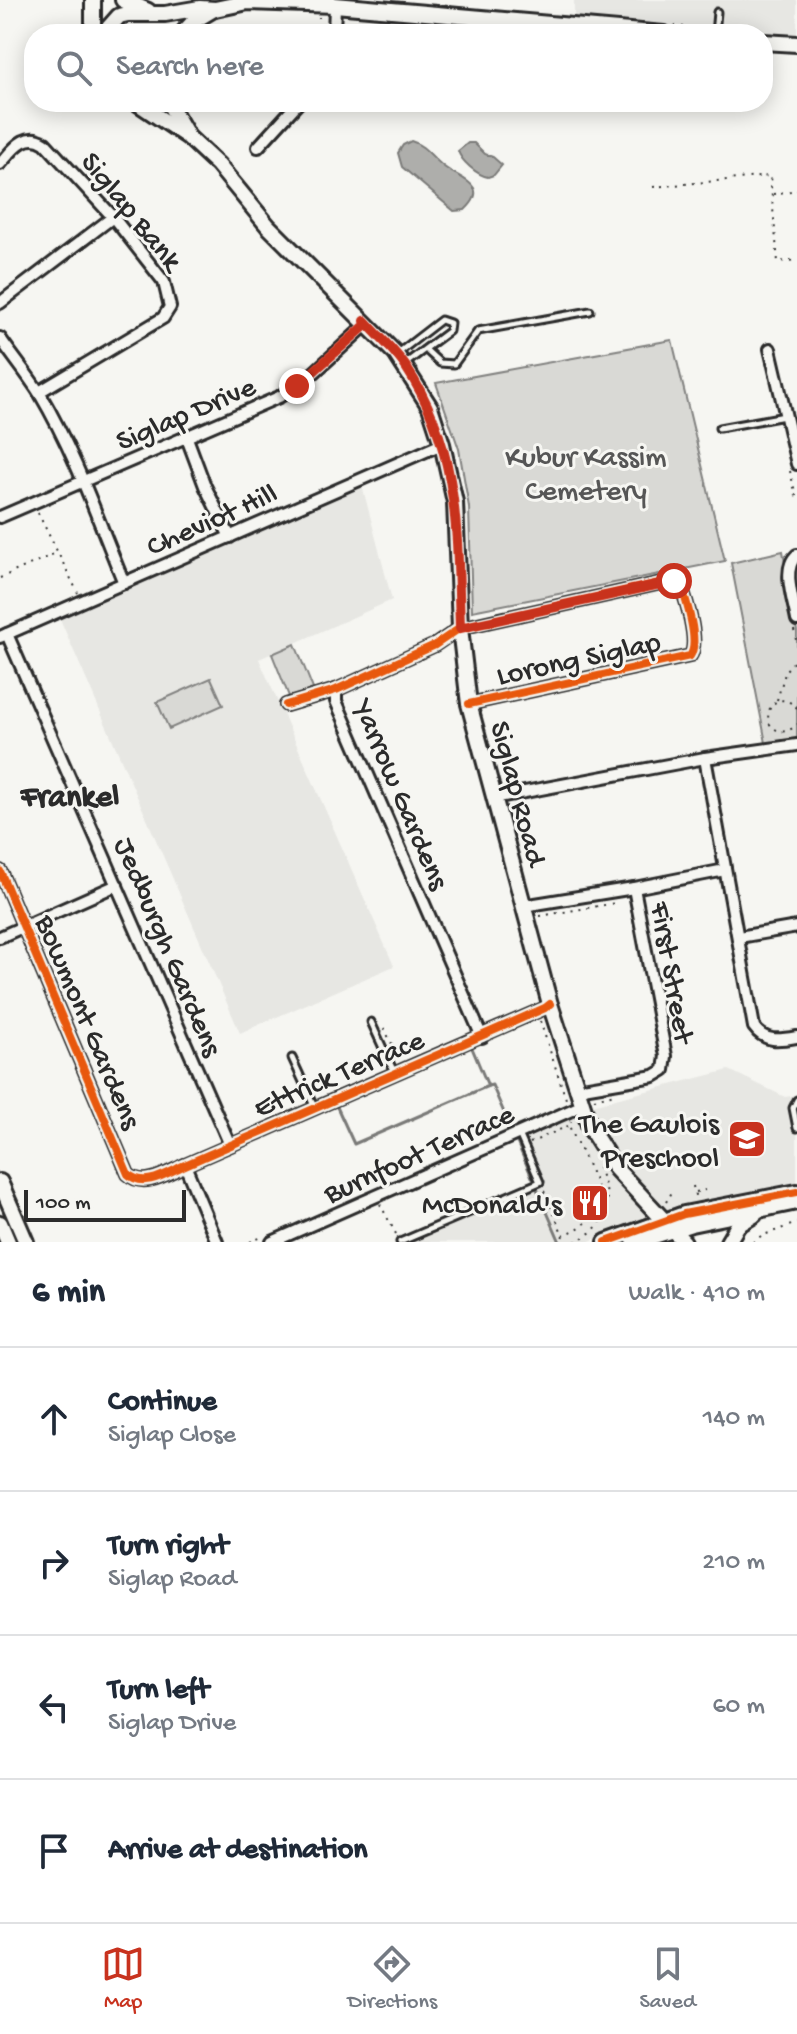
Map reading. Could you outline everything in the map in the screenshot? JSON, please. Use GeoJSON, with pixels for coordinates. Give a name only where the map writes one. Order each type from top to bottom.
{"type":"FeatureCollection","features":[{"type":"Feature","properties":{"kind":"main road"},"geometry":{"type":"LineString","coordinates":[[93,0],[93,24]]}},
{"type":"Feature","properties":{"kind":"main road"},"geometry":{"type":"LineString","coordinates":[[123,0],[154,14]]}},
{"type":"Feature","properties":{"kind":"main road"},"geometry":{"type":"LineString","coordinates":[[112,24],[119,16],[191,16],[247,1],[291,1],[335,11],[404,6],[571,24]]}},
{"type":"Feature","properties":{"kind":"main road"},"geometry":{"type":"LineString","coordinates":[[187,24],[191,16]]}},
{"type":"Feature","properties":{"kind":"main road"},"geometry":{"type":"LineString","coordinates":[[773,43],[797,44]]}},
{"type":"Feature","properties":{"kind":"main road","name":"Siglap Road"},"geometry":{"type":"LineString","coordinates":[[151,112],[188,137],[218,165],[268,226],[400,359],[430,407],[455,502],[457,631],[469,704],[550,1004],[589,1107],[590,1128],[616,1169],[684,1242]]}},
{"type":"Feature","properties":{"kind":"main road"},"geometry":{"type":"LineString","coordinates":[[174,112],[188,137]]}},
{"type":"Feature","properties":{"kind":"main road"},"geometry":{"type":"LineString","coordinates":[[0,1182],[23,1241]]}},
{"type":"Feature","properties":{"kind":"main road"},"geometry":{"type":"LineString","coordinates":[[635,1242],[684,1214],[797,1192]]}},
{"type":"Feature","properties":{"kind":"main road"},"geometry":{"type":"LineString","coordinates":[[606,1242],[668,1225],[797,1202]]}},
{"type":"Feature","properties":{"kind":"main road"},"geometry":{"type":"LineString","coordinates":[[728,1242],[738,1225],[765,1209]]}},
{"type":"Feature","properties":{"kind":"main road"},"geometry":{"type":"LineString","coordinates":[[0,1223],[8,1242]]}},
{"type":"Feature","properties":{"kind":"street"},"geometry":{"type":"LineString","coordinates":[[334,24],[335,11]]}},
{"type":"Feature","properties":{"kind":"street"},"geometry":{"type":"LineString","coordinates":[[258,147],[290,112]]}},
{"type":"Feature","properties":{"kind":"street","name":"Siglap Bank"},"geometry":{"type":"LineString","coordinates":[[0,164],[25,139],[42,140],[113,217],[164,282],[170,298],[168,313],[154,324],[39,392]]}},
{"type":"Feature","properties":{"kind":"street"},"geometry":{"type":"LineString","coordinates":[[0,303],[113,217]]}},
{"type":"Feature","properties":{"kind":"street","name":"Siglap Drive"},"geometry":{"type":"LineString","coordinates":[[0,517],[288,392],[367,324],[365,321]]}},
{"type":"Feature","properties":{"kind":"street"},"geometry":{"type":"LineString","coordinates":[[0,338],[39,392],[83,482],[124,583]]}},
{"type":"Feature","properties":{"kind":"street"},"geometry":{"type":"LineString","coordinates":[[770,349],[797,464]]}},
{"type":"Feature","properties":{"kind":"street"},"geometry":{"type":"LineString","coordinates":[[187,438],[205,486],[230,537]]}},
{"type":"Feature","properties":{"kind":"street","name":"Cheviot Hill"},"geometry":{"type":"LineString","coordinates":[[4,635],[442,444]]}},
{"type":"Feature","properties":{"kind":"street"},"geometry":{"type":"LineString","coordinates":[[797,555],[790,562],[788,571],[797,620]]}},
{"type":"Feature","properties":{"kind":"street","name":"Yarrow Gardens"},"geometry":{"type":"LineString","coordinates":[[482,1037],[336,701],[336,690],[457,631],[677,581],[682,587],[695,641],[694,652]]}},
{"type":"Feature","properties":{"kind":"street","name":"Jedburgh Gardens"},"geometry":{"type":"LineString","coordinates":[[4,635],[230,1145]]}},
{"type":"Feature","properties":{"kind":"street","name":"Lorong Siglap"},"geometry":{"type":"LineString","coordinates":[[469,704],[685,659],[694,652]]}},
{"type":"Feature","properties":{"kind":"street"},"geometry":{"type":"LineString","coordinates":[[286,705],[336,690]]}},
{"type":"Feature","properties":{"kind":"street"},"geometry":{"type":"LineString","coordinates":[[493,798],[705,758],[797,745]]}},
{"type":"Feature","properties":{"kind":"street"},"geometry":{"type":"LineString","coordinates":[[705,758],[754,1027],[771,1040],[797,1037]]}},
{"type":"Feature","properties":{"kind":"street"},"geometry":{"type":"LineString","coordinates":[[523,906],[725,870]]}},
{"type":"Feature","properties":{"kind":"street","name":"Bowmont Gardens"},"geometry":{"type":"LineString","coordinates":[[0,871],[128,1174],[143,1182]]}},
{"type":"Feature","properties":{"kind":"street"},"geometry":{"type":"LineString","coordinates":[[0,937],[117,885]]}},
{"type":"Feature","properties":{"kind":"street","name":"First Street"},"geometry":{"type":"LineString","coordinates":[[582,1089],[654,1076],[664,1070],[666,1056],[634,888]]}},
{"type":"Feature","properties":{"kind":"street"},"geometry":{"type":"LineString","coordinates":[[739,937],[797,927]]}},
{"type":"Feature","properties":{"kind":"street","name":"Ettrick Terrace"},"geometry":{"type":"LineString","coordinates":[[143,1182],[482,1037],[550,1004]]}},
{"type":"Feature","properties":{"kind":"street","name":"Burnfoot Terrace"},"geometry":{"type":"LineString","coordinates":[[272,1242],[519,1134],[589,1107]]}},
{"type":"Feature","properties":{"kind":"street"},"geometry":{"type":"LineString","coordinates":[[185,1165],[217,1242]]}},
{"type":"Feature","properties":{"kind":"lane"},"geometry":{"type":"LineString","coordinates":[[716,24],[717,12]]}},
{"type":"Feature","properties":{"kind":"lane"},"geometry":{"type":"LineString","coordinates":[[426,350],[440,363],[454,364],[478,331],[590,311]]}},
{"type":"Feature","properties":{"kind":"lane"},"geometry":{"type":"LineString","coordinates":[[441,320],[448,321],[449,331],[426,350],[400,359],[441,320]]}},
{"type":"Feature","properties":{"kind":"lane"},"geometry":{"type":"LineString","coordinates":[[719,428],[786,416]]}},
{"type":"Feature","properties":{"kind":"lane","name":"Ettrick Terrace"},"geometry":{"type":"LineString","coordinates":[[371,1022],[395,1074]]}},
{"type":"Feature","properties":{"kind":"lane","name":"Ettrick Terrace"},"geometry":{"type":"LineString","coordinates":[[292,1058],[315,1108]]}},
{"type":"Feature","properties":{"kind":"lane"},"geometry":{"type":"LineString","coordinates":[[797,1100],[793,1108],[797,1128]]}},
{"type":"Feature","properties":{"kind":"lane"},"geometry":{"type":"LineString","coordinates":[[400,1242],[540,1182],[519,1134]]}},
{"type":"Feature","properties":{"kind":"path"},"geometry":{"type":"LineString","coordinates":[[319,24],[319,15],[335,11]]}},
{"type":"Feature","properties":{"kind":"path"},"geometry":{"type":"LineString","coordinates":[[653,187],[770,176],[778,262],[797,260]]}},
{"type":"Feature","properties":{"kind":"path"},"geometry":{"type":"LineString","coordinates":[[771,194],[797,190]]}},
{"type":"Feature","properties":{"kind":"path"},"geometry":{"type":"LineString","coordinates":[[33,503],[82,601]]}},
{"type":"Feature","properties":{"kind":"path"},"geometry":{"type":"LineString","coordinates":[[0,578],[57,553]]}},
{"type":"Feature","properties":{"kind":"path"},"geometry":{"type":"LineString","coordinates":[[797,658],[786,670],[777,701],[768,710],[767,719],[771,727],[783,732],[797,724]]}},
{"type":"Feature","properties":{"kind":"path"},"geometry":{"type":"LineString","coordinates":[[777,701],[790,701],[797,708]]}},
{"type":"Feature","properties":{"kind":"path"},"geometry":{"type":"LineString","coordinates":[[539,917],[614,903]]}},
{"type":"Feature","properties":{"kind":"path"},"geometry":{"type":"LineString","coordinates":[[582,1089],[589,1107]]}},
{"type":"Feature","properties":{"kind":"path"},"geometry":{"type":"LineString","coordinates":[[524,1145],[569,1126],[572,1121]]}},
{"type":"Feature","properties":{"kind":"path"},"geometry":{"type":"LineString","coordinates":[[563,1235],[585,1225],[591,1218],[597,1185],[569,1126]]}},
{"type":"Feature","properties":{"kind":"path"},"geometry":{"type":"LineString","coordinates":[[585,1160],[593,1156]]}},
{"type":"Feature","properties":{"kind":"path"},"geometry":{"type":"LineString","coordinates":[[540,1182],[563,1235],[561,1242]]}},
{"type":"Feature","properties":{"kind":"path"},"geometry":{"type":"LineString","coordinates":[[693,1186],[697,1201]]}},
{"type":"Feature","properties":{"kind":"path"},"geometry":{"type":"LineString","coordinates":[[661,1200],[667,1202],[674,1189]]}},
{"type":"Feature","properties":{"kind":"path"},"geometry":{"type":"LineString","coordinates":[[695,1192],[705,1190]]}},
{"type":"Feature","properties":{"kind":"path"},"geometry":{"type":"LineString","coordinates":[[377,1197],[400,1242]]}},
{"type":"Feature","properties":{"kind":"path"},"geometry":{"type":"LineString","coordinates":[[596,1199],[608,1200]]}},
{"type":"Feature","properties":{"kind":"path"},"geometry":{"type":"LineString","coordinates":[[691,1203],[702,1201]]}},
{"type":"Feature","properties":{"kind":"path"},"geometry":{"type":"LineString","coordinates":[[575,1242],[595,1228],[606,1212]]}},
{"type":"Feature","properties":{"kind":"path"},"geometry":{"type":"LineString","coordinates":[[753,1242],[797,1223]]}},
{"type":"Feature","properties":{"kind":"shaded area"},"geometry":{"type":"Polygon","coordinates":[[[574,0],[797,0],[797,37],[773,35],[773,24],[652,24],[574,17],[574,0]]]}},
{"type":"Feature","properties":{"kind":"shaded area"},"geometry":{"type":"Polygon","coordinates":[[[411,141],[471,184],[475,195],[465,210],[454,211],[402,167],[398,153],[403,145],[411,141]]]}},
{"type":"Feature","properties":{"kind":"shaded area"},"geometry":{"type":"Polygon","coordinates":[[[468,143],[474,143],[502,165],[494,175],[479,174],[462,159],[458,151],[468,143]]]}},
{"type":"Feature","properties":{"kind":"shaded area"},"geometry":{"type":"Polygon","coordinates":[[[362,485],[392,600],[259,659],[394,966],[240,1033],[60,619],[362,485]]]}},
{"type":"Feature","properties":{"kind":"shaded area"},"geometry":{"type":"Polygon","coordinates":[[[729,1070],[785,1097],[797,1095],[797,1184],[624,1228],[587,1242],[393,1242],[532,1181],[510,1126],[729,1070]]]}},
{"type":"Feature","properties":{"kind":"green space","name":"Kubur Kassim Cemetery"},"geometry":{"type":"Polygon","coordinates":[[[672,340],[725,561],[472,611],[469,507],[459,449],[436,383],[672,340]]]}},
{"type":"Feature","properties":{"kind":"green space"},"geometry":{"type":"Polygon","coordinates":[[[783,551],[797,631],[797,739],[766,743],[731,563],[783,551]]]}},
{"type":"Feature","properties":{"kind":"green space"},"geometry":{"type":"Polygon","coordinates":[[[295,644],[313,689],[290,699],[272,654],[295,644]]]}},
{"type":"Feature","properties":{"kind":"green space"},"geometry":{"type":"Polygon","coordinates":[[[211,678],[223,705],[169,729],[157,702],[211,678]]]}},
{"type":"Feature","properties":{"kind":"waterway"},"geometry":{"type":"LineString","coordinates":[[472,1048],[488,1086],[492,1085],[532,1177]]}},
{"type":"Feature","properties":{"kind":"waterway"},"geometry":{"type":"LineString","coordinates":[[337,1107],[354,1144],[488,1086]]}},
{"type":"Feature","properties":{"kind":"waterway"},"geometry":{"type":"LineString","coordinates":[[537,1189],[560,1242]]}},
{"type":"Feature","properties":{"kind":"cycle path"},"geometry":{"type":"LineString","coordinates":[[286,705],[336,690],[435,645],[460,628],[670,581],[680,583],[693,631],[690,656],[469,704]]}},
{"type":"Feature","properties":{"kind":"cycle path"},"geometry":{"type":"LineString","coordinates":[[0,871],[128,1174],[141,1180],[163,1175],[550,1004]]}},
{"type":"Feature","properties":{"kind":"cycle path"},"geometry":{"type":"LineString","coordinates":[[606,1242],[684,1214],[797,1192]]}},
{"type":"Feature","properties":{"kind":"place","name":"The Gaulois Preschool"},"geometry":{"type":"Point","coordinates":[747,1139]}},
{"type":"Feature","properties":{"kind":"place","name":"McDonald's"},"geometry":{"type":"Point","coordinates":[590,1203]}},
{"type":"Feature","properties":{"kind":"district","name":"Frankel"},"geometry":{"type":"Point","coordinates":[70,794]}},
{"type":"Feature","properties":{"kind":"route"},"geometry":{"type":"LineString","coordinates":[[297,386],[367,324],[365,321],[404,364],[430,407],[455,502],[460,628],[674,581]]}}]}
